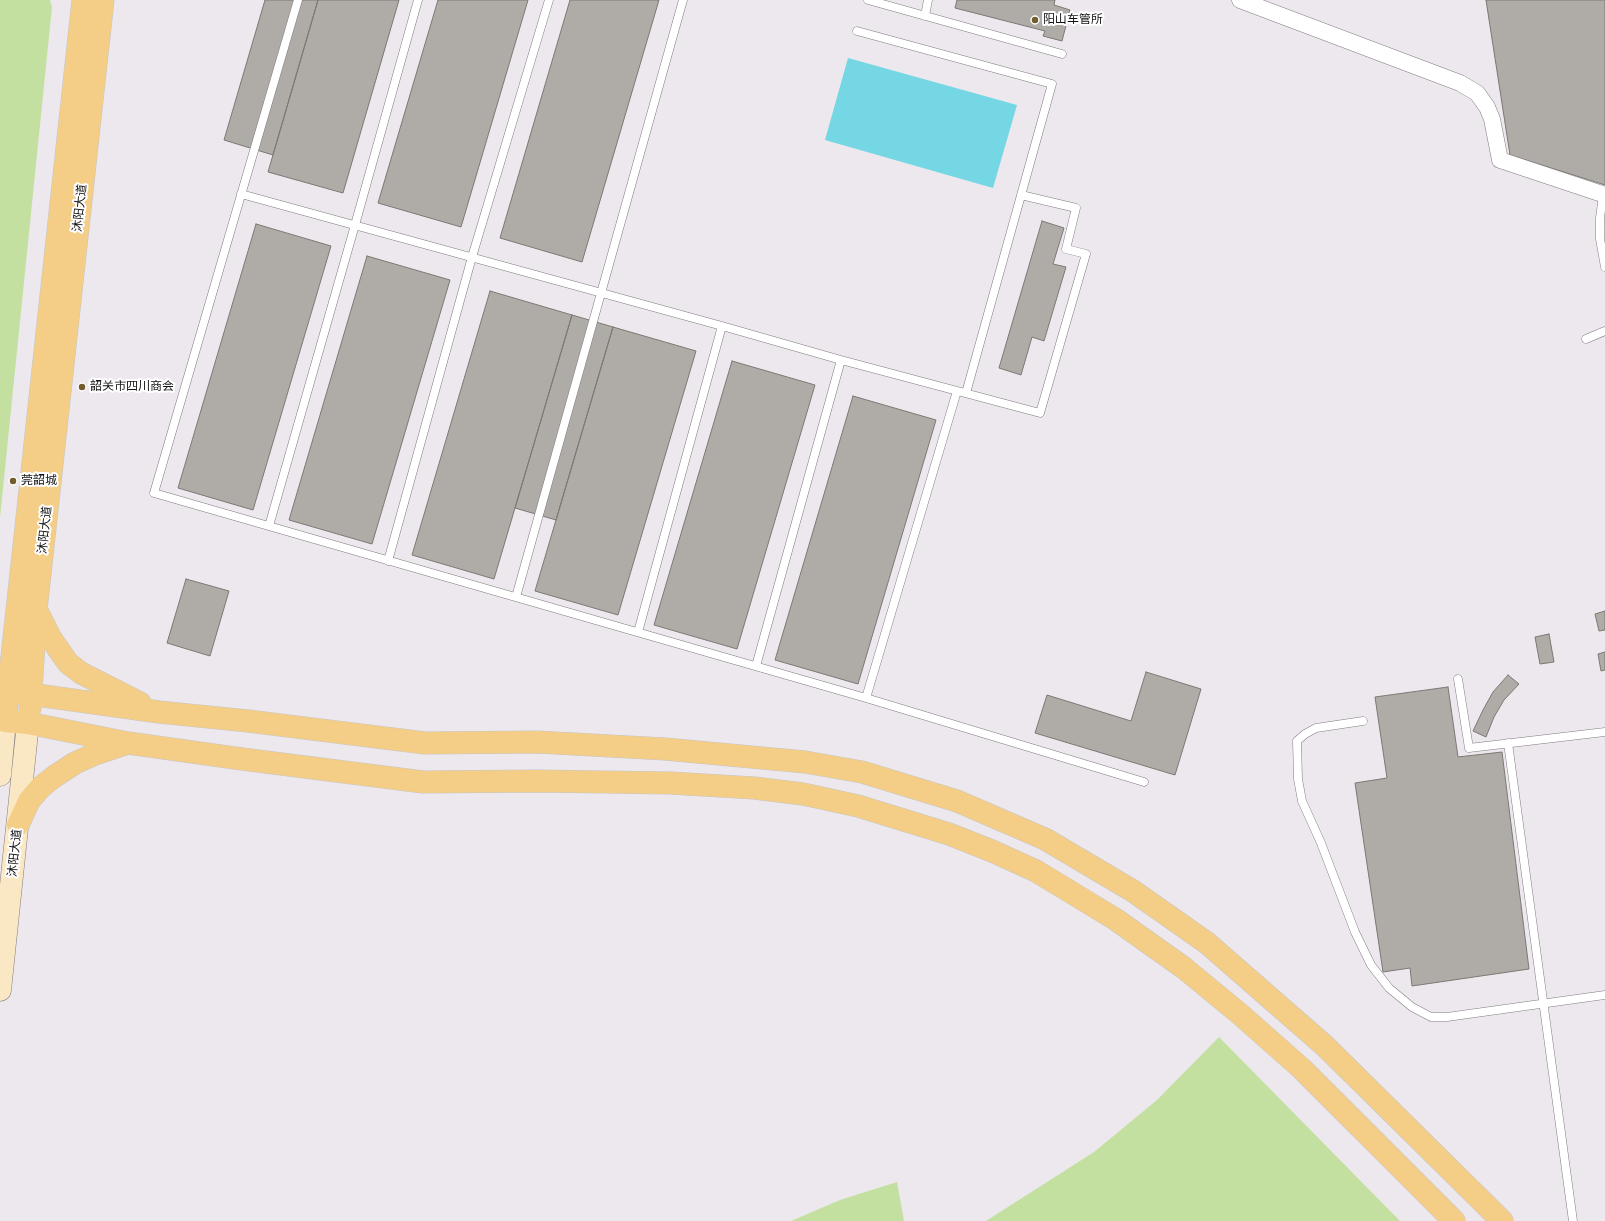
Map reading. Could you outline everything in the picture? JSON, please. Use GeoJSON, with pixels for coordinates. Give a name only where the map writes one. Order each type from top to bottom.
{"type":"FeatureCollection","features":[{"type":"Feature","properties":{"kind":"main road","name":"沐阳大道"},"geometry":{"type":"LineString","coordinates":[[0,775],[4,690],[83,0]]}},
{"type":"Feature","properties":{"kind":"main road","name":"沐阳大道"},"geometry":{"type":"LineString","coordinates":[[0,990],[31,694],[36,610],[103,0]]}},
{"type":"Feature","properties":{"kind":"main road"},"geometry":{"type":"LineString","coordinates":[[36,610],[54,644],[68,663],[81,673],[159,712]]}},
{"type":"Feature","properties":{"kind":"main road"},"geometry":{"type":"LineString","coordinates":[[4,690],[159,712],[248,721],[425,743],[537,742],[666,749],[805,762],[862,772],[957,801],[1045,839],[1133,891],[1207,944],[1325,1046],[1502,1221]]}},
{"type":"Feature","properties":{"kind":"main road"},"geometry":{"type":"LineString","coordinates":[[3,721],[28,723],[128,743],[242,760],[423,782],[537,781],[670,783],[754,788],[803,794],[858,806],[949,834],[1036,871],[1115,919],[1184,968],[1241,1015],[1302,1069],[1454,1221]]}},
{"type":"Feature","properties":{"kind":"main road"},"geometry":{"type":"LineString","coordinates":[[18,825],[29,801],[41,787],[75,763],[95,754],[128,743]]}},
{"type":"Feature","properties":{"kind":"street"},"geometry":{"type":"LineString","coordinates":[[1240,0],[1460,83],[1477,93],[1486,107],[1492,119],[1500,160],[1604,195]]}},
{"type":"Feature","properties":{"kind":"lane"},"geometry":{"type":"LineString","coordinates":[[298,0],[154,493],[866,698],[1144,782]]}},
{"type":"Feature","properties":{"kind":"lane"},"geometry":{"type":"LineString","coordinates":[[269,526],[418,0]]}},
{"type":"Feature","properties":{"kind":"lane"},"geometry":{"type":"LineString","coordinates":[[388,561],[472,257],[549,0]]}},
{"type":"Feature","properties":{"kind":"lane"},"geometry":{"type":"LineString","coordinates":[[516,598],[683,0]]}},
{"type":"Feature","properties":{"kind":"lane"},"geometry":{"type":"LineString","coordinates":[[868,0],[1062,54]]}},
{"type":"Feature","properties":{"kind":"lane"},"geometry":{"type":"LineString","coordinates":[[925,16],[928,0]]}},
{"type":"Feature","properties":{"kind":"lane"},"geometry":{"type":"LineString","coordinates":[[857,31],[1052,84],[966,393]]}},
{"type":"Feature","properties":{"kind":"lane"},"geometry":{"type":"LineString","coordinates":[[241,194],[842,360],[1040,412],[1086,254],[1066,248],[1076,208],[1021,194]]}},
{"type":"Feature","properties":{"kind":"lane"},"geometry":{"type":"LineString","coordinates":[[1604,195],[1600,218],[1600,239],[1605,267]]}},
{"type":"Feature","properties":{"kind":"lane"},"geometry":{"type":"LineString","coordinates":[[638,632],[722,326]]}},
{"type":"Feature","properties":{"kind":"lane"},"geometry":{"type":"LineString","coordinates":[[1586,338],[1605,331]]}},
{"type":"Feature","properties":{"kind":"lane"},"geometry":{"type":"LineString","coordinates":[[756,666],[842,360]]}},
{"type":"Feature","properties":{"kind":"lane"},"geometry":{"type":"LineString","coordinates":[[866,698],[957,391]]}},
{"type":"Feature","properties":{"kind":"lane"},"geometry":{"type":"LineString","coordinates":[[1458,679],[1469,748],[1605,732]]}},
{"type":"Feature","properties":{"kind":"lane"},"geometry":{"type":"LineString","coordinates":[[1363,721],[1316,728],[1305,734],[1297,741],[1298,779],[1302,801],[1321,843],[1346,910],[1370,965],[1389,988],[1412,1007],[1431,1017],[1447,1017],[1605,995]]}},
{"type":"Feature","properties":{"kind":"lane"},"geometry":{"type":"LineString","coordinates":[[1508,743],[1572,1221]]}},
{"type":"Feature","properties":{"kind":"green space"},"geometry":{"type":"Polygon","coordinates":[[[0,0],[50,0],[52,7],[0,518],[0,0]]]}},
{"type":"Feature","properties":{"kind":"green space"},"geometry":{"type":"Polygon","coordinates":[[[1219,1037],[1400,1221],[986,1221],[1094,1152],[1157,1100],[1219,1037]]]}},
{"type":"Feature","properties":{"kind":"green space"},"geometry":{"type":"Polygon","coordinates":[[[897,1182],[904,1221],[791,1221],[840,1200],[897,1182]]]}},
{"type":"Feature","properties":{"kind":"water"},"geometry":{"type":"Polygon","coordinates":[[[848,58],[1017,105],[993,188],[825,140],[848,58]]]}},
{"type":"Feature","properties":{"kind":"building"},"geometry":{"type":"Polygon","coordinates":[[[265,0],[318,0],[273,155],[224,140],[265,0]]]}},
{"type":"Feature","properties":{"kind":"building"},"geometry":{"type":"Polygon","coordinates":[[[318,0],[399,0],[343,193],[268,172],[318,0]]]}},
{"type":"Feature","properties":{"kind":"building"},"geometry":{"type":"Polygon","coordinates":[[[438,0],[528,0],[461,227],[378,203],[438,0]]]}},
{"type":"Feature","properties":{"kind":"building"},"geometry":{"type":"Polygon","coordinates":[[[570,0],[659,0],[582,262],[500,238],[570,0]]]}},
{"type":"Feature","properties":{"kind":"building","name":"阳山车管所"},"geometry":{"type":"Polygon","coordinates":[[[957,0],[1055,0],[1054,5],[1070,10],[1062,41],[1043,36],[1045,31],[955,8],[957,0]]]}},
{"type":"Feature","properties":{"kind":"building"},"geometry":{"type":"Polygon","coordinates":[[[1486,0],[1605,0],[1605,185],[1510,155],[1486,0]]]}},
{"type":"Feature","properties":{"kind":"building"},"geometry":{"type":"Polygon","coordinates":[[[1042,221],[1064,228],[1053,264],[1066,267],[1044,341],[1032,337],[1021,375],[999,368],[1042,221]]]}},
{"type":"Feature","properties":{"kind":"building"},"geometry":{"type":"Polygon","coordinates":[[[256,224],[331,246],[253,510],[178,488],[256,224]]]}},
{"type":"Feature","properties":{"kind":"building"},"geometry":{"type":"Polygon","coordinates":[[[367,256],[450,280],[372,544],[289,520],[367,256]]]}},
{"type":"Feature","properties":{"kind":"building"},"geometry":{"type":"Polygon","coordinates":[[[490,291],[572,315],[494,579],[412,555],[490,291]]]}},
{"type":"Feature","properties":{"kind":"building"},"geometry":{"type":"Polygon","coordinates":[[[572,315],[613,327],[556,520],[515,508],[572,315]]]}},
{"type":"Feature","properties":{"kind":"building"},"geometry":{"type":"Polygon","coordinates":[[[613,327],[696,351],[618,615],[535,591],[613,327]]]}},
{"type":"Feature","properties":{"kind":"building"},"geometry":{"type":"Polygon","coordinates":[[[732,361],[815,385],[737,649],[654,625],[732,361]]]}},
{"type":"Feature","properties":{"kind":"building"},"geometry":{"type":"Polygon","coordinates":[[[853,396],[936,420],[858,684],[775,660],[853,396]]]}},
{"type":"Feature","properties":{"kind":"building"},"geometry":{"type":"Polygon","coordinates":[[[186,579],[229,591],[210,656],[167,643],[186,579]]]}},
{"type":"Feature","properties":{"kind":"building"},"geometry":{"type":"Polygon","coordinates":[[[1605,611],[1605,630],[1599,631],[1595,614],[1605,611]]]}},
{"type":"Feature","properties":{"kind":"building"},"geometry":{"type":"Polygon","coordinates":[[[1549,634],[1554,662],[1540,664],[1535,637],[1549,634]]]}},
{"type":"Feature","properties":{"kind":"building"},"geometry":{"type":"Polygon","coordinates":[[[1605,652],[1605,670],[1601,671],[1598,654],[1605,652]]]}},
{"type":"Feature","properties":{"kind":"building"},"geometry":{"type":"Polygon","coordinates":[[[1146,672],[1201,689],[1175,775],[1035,733],[1047,695],[1131,721],[1146,672]]]}},
{"type":"Feature","properties":{"kind":"building"},"geometry":{"type":"Polygon","coordinates":[[[1508,675],[1519,684],[1504,700],[1494,717],[1486,737],[1473,731],[1493,692],[1508,675]]]}},
{"type":"Feature","properties":{"kind":"building"},"geometry":{"type":"Polygon","coordinates":[[[1448,687],[1458,757],[1502,752],[1529,969],[1412,986],[1410,968],[1383,972],[1355,783],[1387,778],[1375,697],[1448,687]]]}},
{"type":"Feature","properties":{"kind":"place","name":"阳山车管所"},"geometry":{"type":"Point","coordinates":[1035,20]}},
{"type":"Feature","properties":{"kind":"place","name":"韶关市四川商会"},"geometry":{"type":"Point","coordinates":[82,387]}},
{"type":"Feature","properties":{"kind":"place","name":"莞韶城"},"geometry":{"type":"Point","coordinates":[13,481]}}]}
